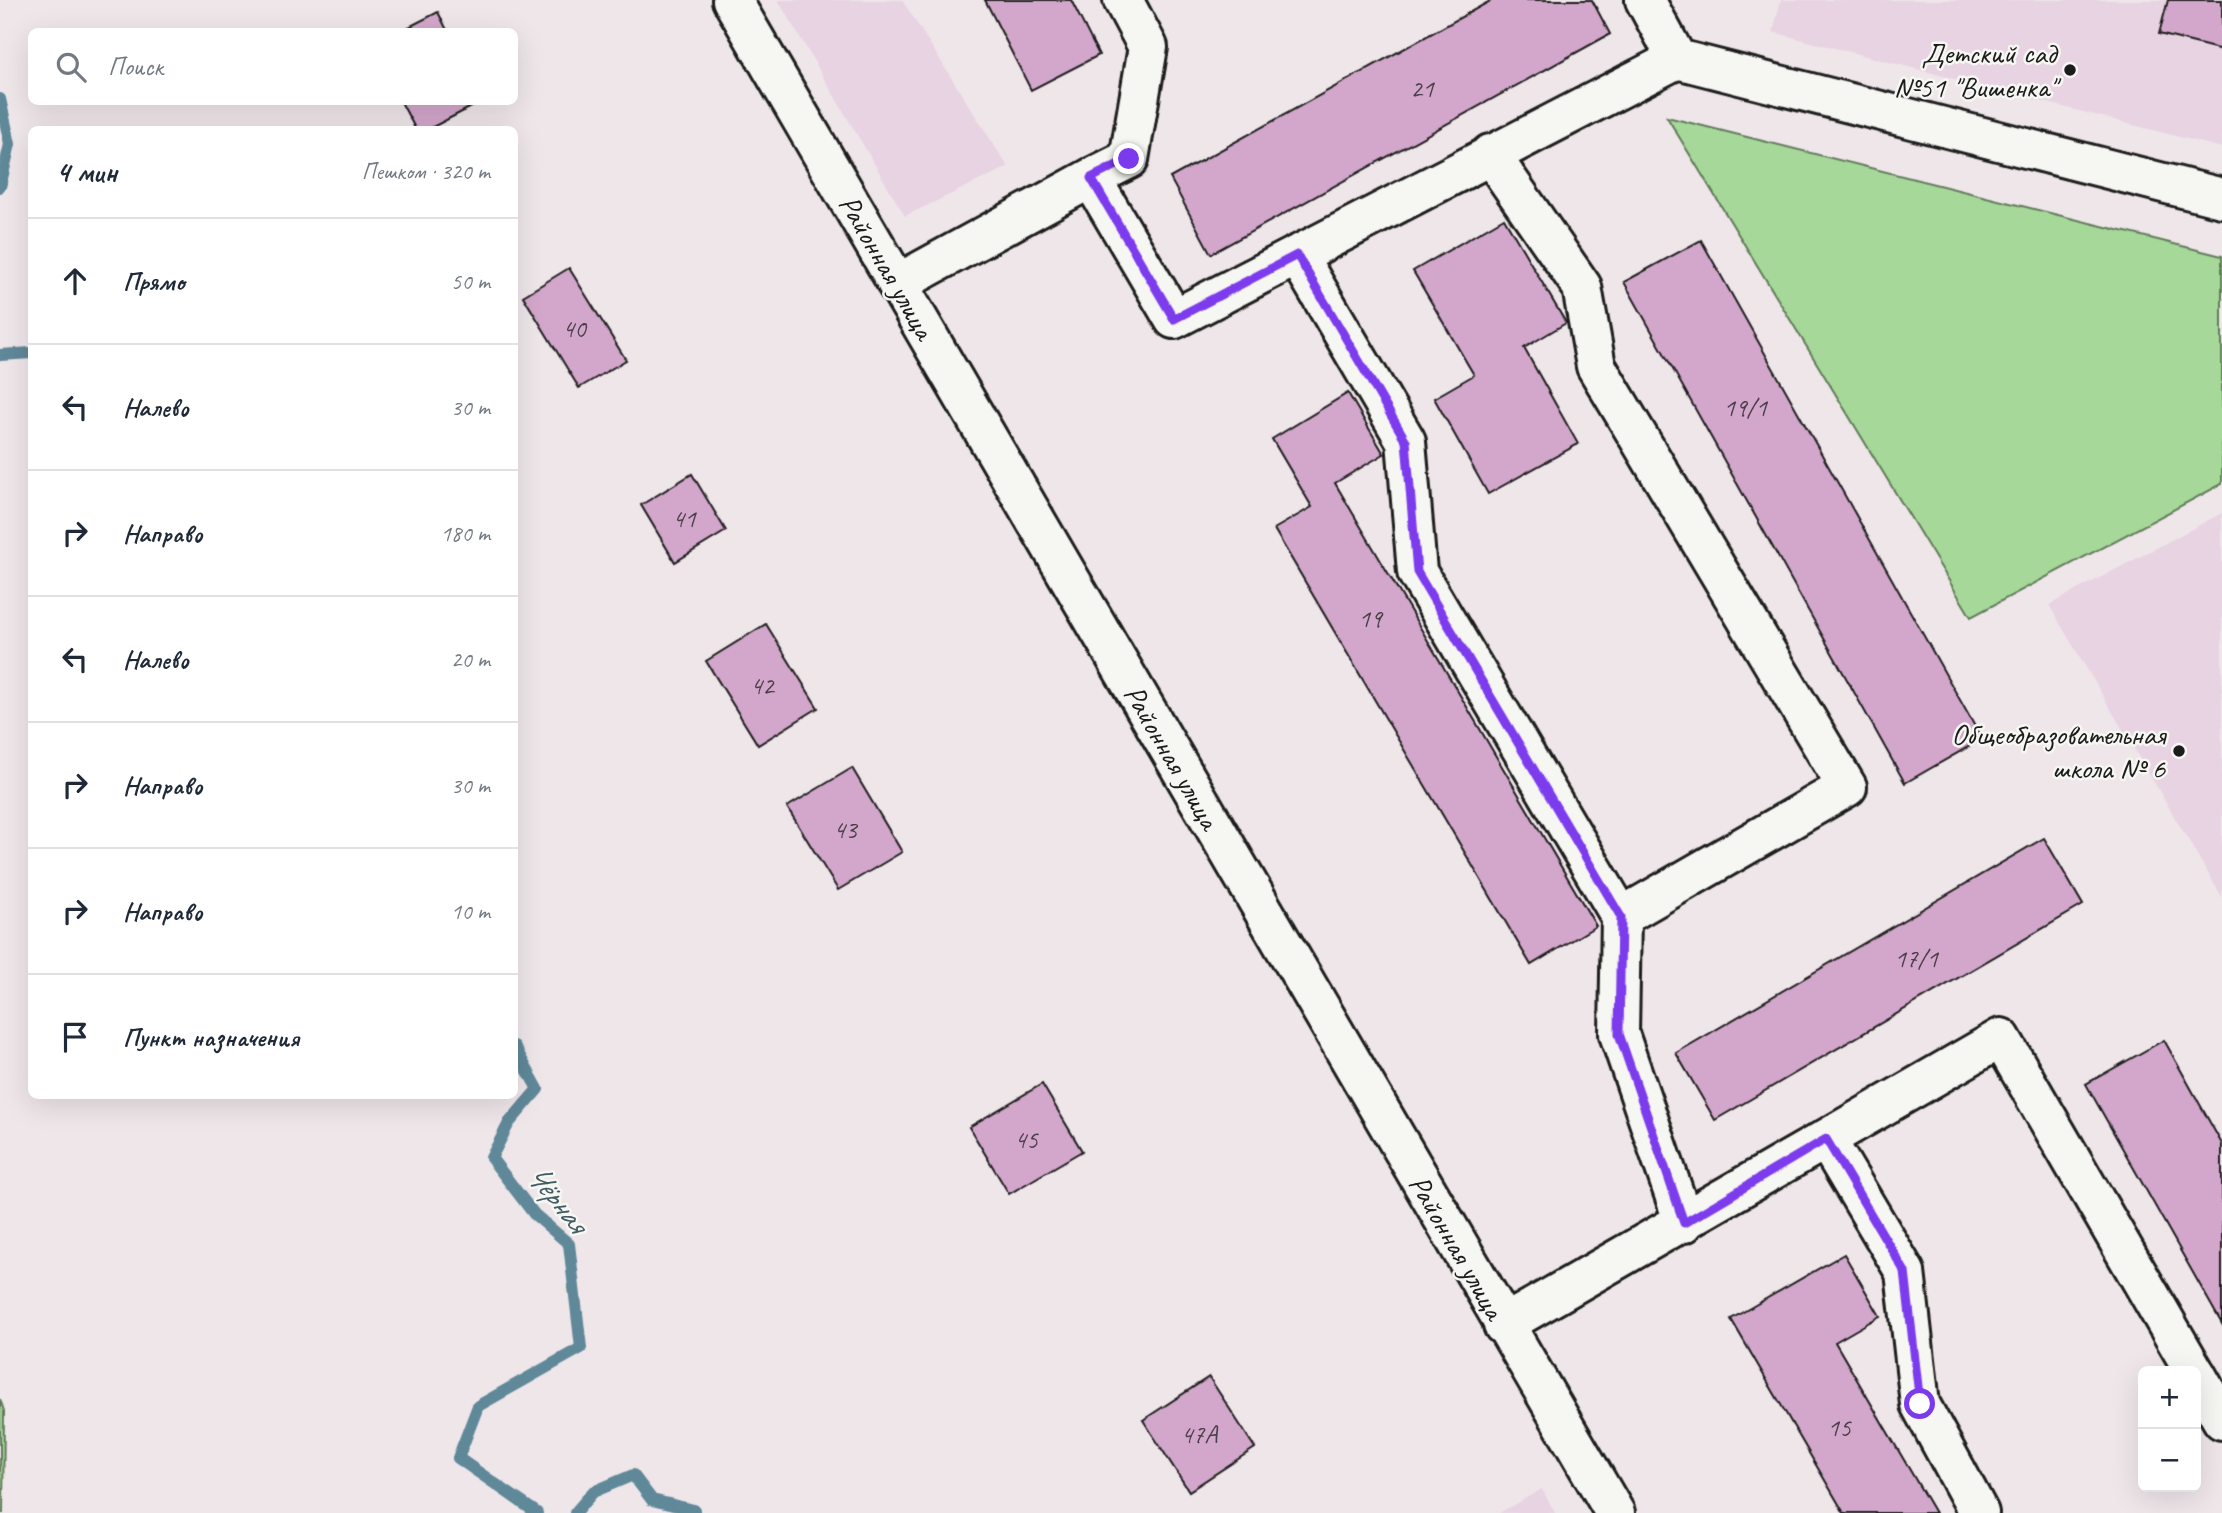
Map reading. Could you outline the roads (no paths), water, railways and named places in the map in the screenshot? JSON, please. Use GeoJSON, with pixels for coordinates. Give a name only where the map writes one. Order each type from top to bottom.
{"type":"FeatureCollection","features":[{"type":"Feature","properties":{"kind":"main road","name":"Районная улица"},"geometry":{"type":"LineString","coordinates":[[732,0],[1615,1513]]}},
{"type":"Feature","properties":{"kind":"main road"},"geometry":{"type":"LineString","coordinates":[[897,284],[1129,159],[1148,47],[1123,0]]}},
{"type":"Feature","properties":{"kind":"main road"},"geometry":{"type":"LineString","coordinates":[[1645,0],[1677,59]]}},
{"type":"Feature","properties":{"kind":"main road"},"geometry":{"type":"LineString","coordinates":[[1091,178],[1174,319],[1677,59],[2222,198]]}},
{"type":"Feature","properties":{"kind":"main road"},"geometry":{"type":"LineString","coordinates":[[1490,154],[1582,287],[1596,366],[1847,788],[1621,917]]}},
{"type":"Feature","properties":{"kind":"main road"},"geometry":{"type":"LineString","coordinates":[[1297,255],[1406,441],[1417,572],[1621,917],[1619,1034],[1684,1223]]}},
{"type":"Feature","properties":{"kind":"main road"},"geometry":{"type":"LineString","coordinates":[[1503,1325],[2001,1038],[2191,1366]]}},
{"type":"Feature","properties":{"kind":"main road"},"geometry":{"type":"LineString","coordinates":[[1826,1139],[1905,1272],[1920,1404],[1979,1513]]}},
{"type":"Feature","properties":{"kind":"main road"},"geometry":{"type":"LineString","coordinates":[[2201,1383],[2222,1420]]}},
{"type":"Feature","properties":{"kind":"waterway","name":"Чёрная"},"geometry":{"type":"LineString","coordinates":[[0,99],[10,144],[0,187]]}},
{"type":"Feature","properties":{"kind":"waterway","name":"Чёрная"},"geometry":{"type":"LineString","coordinates":[[0,355],[28,353]]}},
{"type":"Feature","properties":{"kind":"waterway","name":"Чёрная"},"geometry":{"type":"LineString","coordinates":[[518,1053],[538,1089],[509,1123],[491,1158],[534,1214],[569,1244],[581,1348],[478,1406],[458,1458],[537,1513]]}},
{"type":"Feature","properties":{"kind":"waterway","name":"Чёрная"},"geometry":{"type":"LineString","coordinates":[[575,1513],[593,1492],[633,1475],[652,1500],[694,1510],[694,1513]]}},
{"type":"Feature","properties":{"kind":"place","name":"Детский сад №51 \"Вишенка\""},"geometry":{"type":"Point","coordinates":[2070,70]}},
{"type":"Feature","properties":{"kind":"place","name":"Общеобразовательная школа № 6"},"geometry":{"type":"Point","coordinates":[2179,751]}}]}
